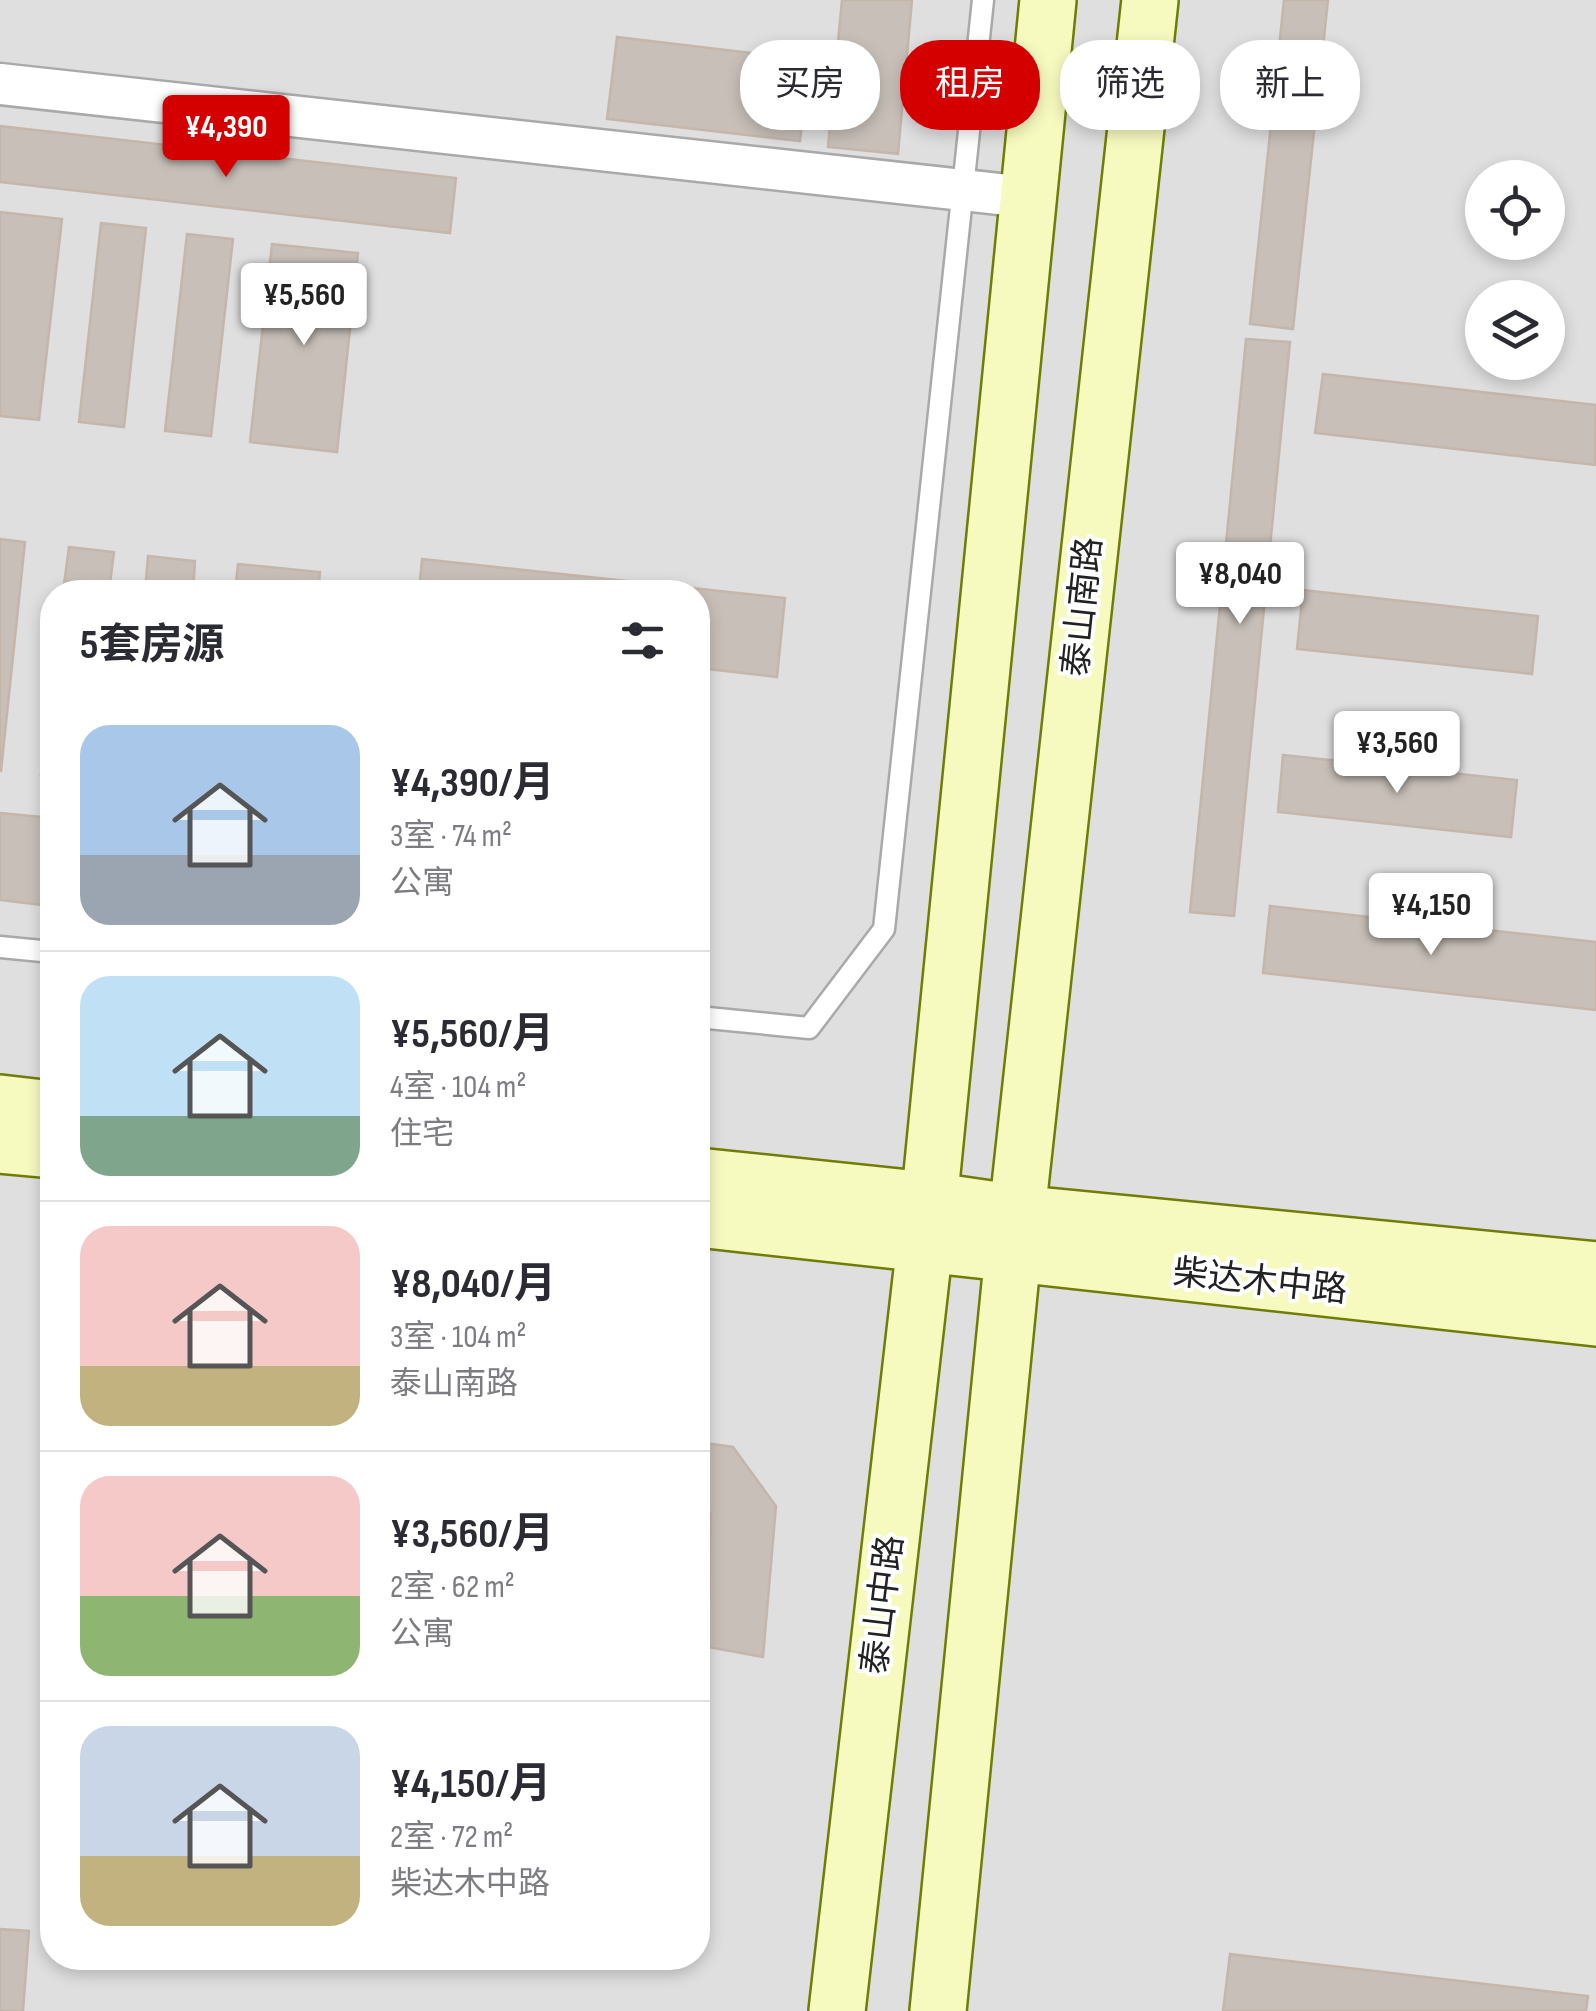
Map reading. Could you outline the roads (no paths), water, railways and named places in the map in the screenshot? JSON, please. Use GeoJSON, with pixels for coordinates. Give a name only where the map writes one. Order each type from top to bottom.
{"type":"FeatureCollection","features":[{"type":"Feature","properties":{"kind":"street"},"geometry":{"type":"LineString","coordinates":[[926,1222],[1048,0]]}},
{"type":"Feature","properties":{"kind":"street","name":"泰山南路"},"geometry":{"type":"LineString","coordinates":[[1015,1235],[1150,0]]}},
{"type":"Feature","properties":{"kind":"street"},"geometry":{"type":"LineString","coordinates":[[0,84],[1027,197]]}},
{"type":"Feature","properties":{"kind":"street"},"geometry":{"type":"LineString","coordinates":[[0,1103],[40,1108]]}},
{"type":"Feature","properties":{"kind":"street"},"geometry":{"type":"LineString","coordinates":[[0,1145],[40,1149]]}},
{"type":"Feature","properties":{"kind":"street"},"geometry":{"type":"LineString","coordinates":[[710,1178],[926,1222]]}},
{"type":"Feature","properties":{"kind":"street"},"geometry":{"type":"LineString","coordinates":[[710,1219],[926,1222]]}},
{"type":"Feature","properties":{"kind":"street","name":"柴达木中路"},"geometry":{"type":"LineString","coordinates":[[926,1222],[1596,1318]]}},
{"type":"Feature","properties":{"kind":"street","name":"泰山中路"},"geometry":{"type":"LineString","coordinates":[[837,2011],[926,1222]]}},
{"type":"Feature","properties":{"kind":"street"},"geometry":{"type":"LineString","coordinates":[[938,2011],[1015,1235]]}},
{"type":"Feature","properties":{"kind":"street","name":"柴达木中路"},"geometry":{"type":"LineString","coordinates":[[1015,1235],[1596,1270]]}},
{"type":"Feature","properties":{"kind":"lane"},"geometry":{"type":"LineString","coordinates":[[710,1018],[810,1028],[884,929],[984,0]]}},
{"type":"Feature","properties":{"kind":"lane"},"geometry":{"type":"LineString","coordinates":[[0,947],[40,951]]}}]}
